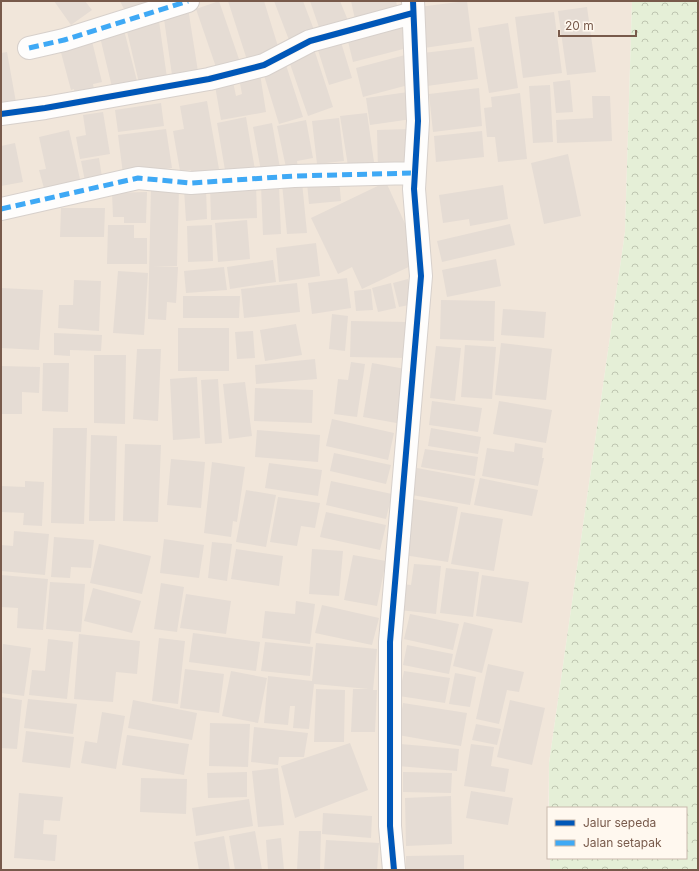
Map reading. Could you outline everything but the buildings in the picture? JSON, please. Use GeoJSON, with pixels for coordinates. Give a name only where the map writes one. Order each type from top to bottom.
{"type":"FeatureCollection","features":[{"type":"Feature","properties":{"kind":"street"},"geometry":{"type":"LineString","coordinates":[[29,48],[64,40],[188,1]]}},
{"type":"Feature","properties":{"kind":"street"},"geometry":{"type":"LineString","coordinates":[[1,114],[45,108],[230,74],[264,65],[310,41],[413,7],[418,121],[414,189],[421,276],[390,642],[390,826],[394,870]]}},
{"type":"Feature","properties":{"kind":"street"},"geometry":{"type":"LineString","coordinates":[[1,209],[138,178],[191,183],[294,176],[415,173]]}},
{"type":"Feature","properties":{"kind":"shaded area"},"geometry":{"type":"Polygon","coordinates":[[[1,1],[632,1],[625,232],[549,763],[547,859],[550,859],[550,870],[1,870],[1,1]]]}},
{"type":"Feature","properties":{"kind":"green space"},"geometry":{"type":"Polygon","coordinates":[[[632,1],[698,1],[698,870],[550,870],[550,859],[687,859],[687,807],[549,807],[549,763],[625,232],[632,1]]]}},
{"type":"Feature","properties":{"kind":"marked path"},"geometry":{"type":"LineString","coordinates":[[29,48],[64,40],[188,1]]}},
{"type":"Feature","properties":{"kind":"marked path"},"geometry":{"type":"LineString","coordinates":[[1,209],[138,178],[191,183],[294,176],[415,173]]}},
{"type":"Feature","properties":{"kind":"cycle path"},"geometry":{"type":"LineString","coordinates":[[394,870],[390,826],[390,642],[421,276],[414,189],[418,121],[413,1]]}},
{"type":"Feature","properties":{"kind":"cycle path"},"geometry":{"type":"LineString","coordinates":[[1,114],[45,108],[209,79],[264,65],[310,41],[413,13]]}}]}
